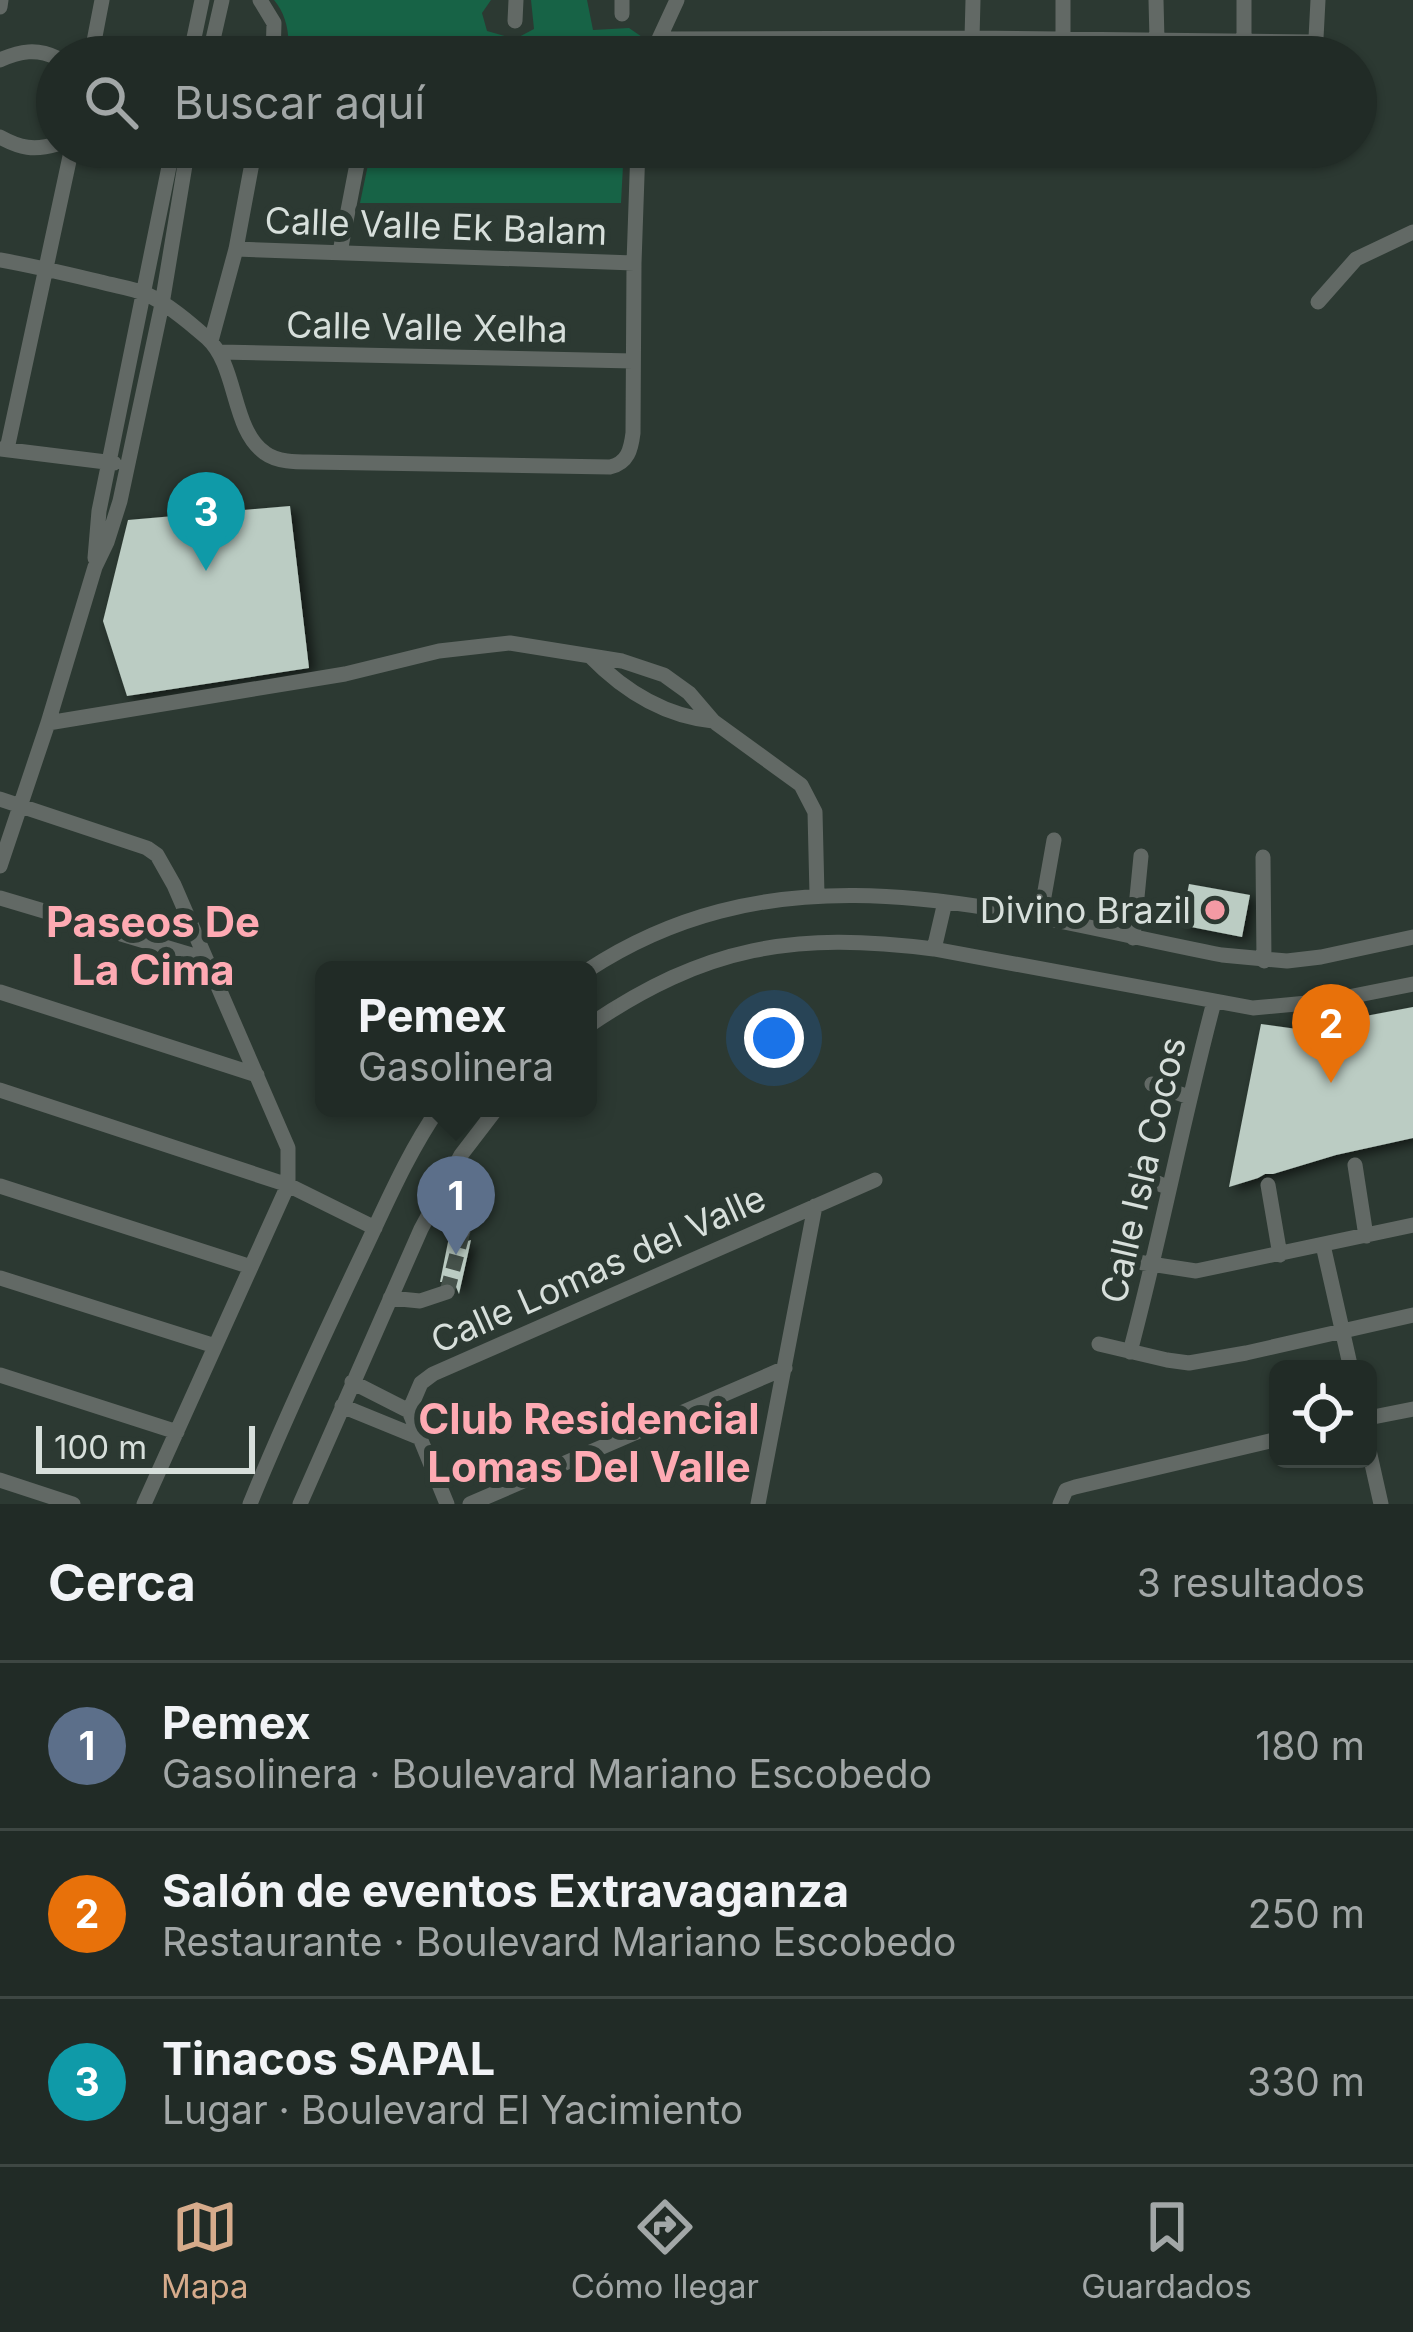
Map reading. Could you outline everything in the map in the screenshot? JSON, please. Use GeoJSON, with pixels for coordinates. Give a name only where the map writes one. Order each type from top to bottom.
{"type":"FeatureCollection","features":[{"type":"Feature","properties":{"kind":"street"},"geometry":{"type":"LineString","coordinates":[[95,36],[102,0]]}},
{"type":"Feature","properties":{"kind":"street"},"geometry":{"type":"LineString","coordinates":[[194,36],[202,0]]}},
{"type":"Feature","properties":{"kind":"street"},"geometry":{"type":"LineString","coordinates":[[214,36],[223,0]]}},
{"type":"Feature","properties":{"kind":"street"},"geometry":{"type":"LineString","coordinates":[[260,0],[274,23],[274,36]]}},
{"type":"Feature","properties":{"kind":"street"},"geometry":{"type":"LineString","coordinates":[[515,21],[516,0]]}},
{"type":"Feature","properties":{"kind":"street"},"geometry":{"type":"LineString","coordinates":[[660,36],[676,0]]}},
{"type":"Feature","properties":{"kind":"street"},"geometry":{"type":"LineString","coordinates":[[972,36],[973,0]]}},
{"type":"Feature","properties":{"kind":"street"},"geometry":{"type":"LineString","coordinates":[[1063,0],[1064,36]]}},
{"type":"Feature","properties":{"kind":"street"},"geometry":{"type":"LineString","coordinates":[[1156,0],[1157,36]]}},
{"type":"Feature","properties":{"kind":"street"},"geometry":{"type":"LineString","coordinates":[[1244,0],[1244,36]]}},
{"type":"Feature","properties":{"kind":"street"},"geometry":{"type":"LineString","coordinates":[[1316,36],[1318,0]]}},
{"type":"Feature","properties":{"kind":"street"},"geometry":{"type":"LineString","coordinates":[[0,60],[36,51]]}},
{"type":"Feature","properties":{"kind":"street"},"geometry":{"type":"LineString","coordinates":[[0,137],[36,148]]}},
{"type":"Feature","properties":{"kind":"street"},"geometry":{"type":"LineString","coordinates":[[68,168],[4,449],[129,465]]}},
{"type":"Feature","properties":{"kind":"street"},"geometry":{"type":"LineString","coordinates":[[95,567],[99,512],[169,168]]}},
{"type":"Feature","properties":{"kind":"street"},"geometry":{"type":"LineString","coordinates":[[0,866],[129,465],[185,168]]}},
{"type":"Feature","properties":{"kind":"street"},"geometry":{"type":"LineString","coordinates":[[215,346],[251,168]]}},
{"type":"Feature","properties":{"kind":"street"},"geometry":{"type":"LineString","coordinates":[[340,252],[356,168]]}},
{"type":"Feature","properties":{"kind":"street"},"geometry":{"type":"LineString","coordinates":[[0,260],[144,293],[162,304],[215,346],[244,422],[263,453],[276,459],[616,465],[632,445],[637,168]]}},
{"type":"Feature","properties":{"kind":"street"},"geometry":{"type":"LineString","coordinates":[[1318,302],[1356,259],[1413,232]]}},
{"type":"Feature","properties":{"kind":"street","name":"Calle Valle Ek Balam"},"geometry":{"type":"LineString","coordinates":[[236,249],[634,263]]}},
{"type":"Feature","properties":{"kind":"street","name":"Calle Valle Xelha"},"geometry":{"type":"LineString","coordinates":[[215,346],[633,361]]}},
{"type":"Feature","properties":{"kind":"street"},"geometry":{"type":"LineString","coordinates":[[48,723],[510,643],[622,662],[664,675],[689,693],[713,721],[801,785],[814,812],[817,895]]}},
{"type":"Feature","properties":{"kind":"street"},"geometry":{"type":"LineString","coordinates":[[590,656],[613,680],[655,704],[688,718],[713,721]]}},
{"type":"Feature","properties":{"kind":"street"},"geometry":{"type":"LineString","coordinates":[[0,800],[135,842],[157,855],[288,1148],[288,1185],[144,1504]]}},
{"type":"Feature","properties":{"kind":"street"},"geometry":{"type":"LineString","coordinates":[[1040,919],[1054,840]]}},
{"type":"Feature","properties":{"kind":"street"},"geometry":{"type":"LineString","coordinates":[[1133,938],[1141,856]]}},
{"type":"Feature","properties":{"kind":"street"},"geometry":{"type":"LineString","coordinates":[[1263,857],[1264,961]]}},
{"type":"Feature","properties":{"kind":"street"},"geometry":{"type":"LineString","coordinates":[[597,965],[654,934],[706,914],[817,895],[888,895],[945,902],[1264,961],[1321,957],[1413,937]]}},
{"type":"Feature","properties":{"kind":"street"},"geometry":{"type":"LineString","coordinates":[[0,898],[205,959]]}},
{"type":"Feature","properties":{"kind":"street"},"geometry":{"type":"LineString","coordinates":[[934,949],[945,902]]}},
{"type":"Feature","properties":{"kind":"street"},"geometry":{"type":"LineString","coordinates":[[597,1019],[672,976],[722,958],[821,940],[934,949],[1253,1007],[1288,1006],[1413,984]]}},
{"type":"Feature","properties":{"kind":"street"},"geometry":{"type":"LineString","coordinates":[[0,992],[257,1075]]}},
{"type":"Feature","properties":{"kind":"street","name":"Calle Isla Cocos"},"geometry":{"type":"LineString","coordinates":[[1130,1352],[1214,1002]]}},
{"type":"Feature","properties":{"kind":"street"},"geometry":{"type":"LineString","coordinates":[[1152,1084],[1189,1097]]}},
{"type":"Feature","properties":{"kind":"street"},"geometry":{"type":"LineString","coordinates":[[0,1090],[288,1185],[374,1228]]}},
{"type":"Feature","properties":{"kind":"street"},"geometry":{"type":"LineString","coordinates":[[250,1504],[374,1228],[433,1117]]}},
{"type":"Feature","properties":{"kind":"street"},"geometry":{"type":"LineString","coordinates":[[300,1504],[421,1229],[461,1155],[490,1117]]}},
{"type":"Feature","properties":{"kind":"street"},"geometry":{"type":"LineString","coordinates":[[1355,1166],[1366,1236]]}},
{"type":"Feature","properties":{"kind":"street"},"geometry":{"type":"LineString","coordinates":[[1135,1173],[1169,1188]]}},
{"type":"Feature","properties":{"kind":"street"},"geometry":{"type":"LineString","coordinates":[[814,1206],[874,1180]]}},
{"type":"Feature","properties":{"kind":"street"},"geometry":{"type":"LineString","coordinates":[[445,1184],[463,1231]]}},
{"type":"Feature","properties":{"kind":"street"},"geometry":{"type":"LineString","coordinates":[[1268,1185],[1280,1255]]}},
{"type":"Feature","properties":{"kind":"street"},"geometry":{"type":"LineString","coordinates":[[0,1186],[250,1268]]}},
{"type":"Feature","properties":{"kind":"street","name":"Calle Lomas del Valle"},"geometry":{"type":"LineString","coordinates":[[758,1504],[814,1206]]}},
{"type":"Feature","properties":{"kind":"street","name":"Calle Lomas del Valle"},"geometry":{"type":"LineString","coordinates":[[410,1411],[421,1383],[433,1374],[814,1206]]}},
{"type":"Feature","properties":{"kind":"street"},"geometry":{"type":"LineString","coordinates":[[1118,1259],[1196,1271],[1413,1226]]}},
{"type":"Feature","properties":{"kind":"street"},"geometry":{"type":"LineString","coordinates":[[1323,1245],[1349,1360]]}},
{"type":"Feature","properties":{"kind":"street"},"geometry":{"type":"LineString","coordinates":[[0,1279],[215,1346]]}},
{"type":"Feature","properties":{"kind":"street"},"geometry":{"type":"LineString","coordinates":[[390,1298],[420,1301],[446,1292]]}},
{"type":"Feature","properties":{"kind":"street"},"geometry":{"type":"LineString","coordinates":[[1100,1344],[1189,1363],[1413,1316]]}},
{"type":"Feature","properties":{"kind":"street"},"geometry":{"type":"LineString","coordinates":[[470,1504],[785,1367]]}},
{"type":"Feature","properties":{"kind":"street"},"geometry":{"type":"LineString","coordinates":[[0,1375],[177,1432]]}},
{"type":"Feature","properties":{"kind":"street"},"geometry":{"type":"LineString","coordinates":[[352,1382],[410,1411],[447,1504]]}},
{"type":"Feature","properties":{"kind":"street"},"geometry":{"type":"LineString","coordinates":[[342,1406],[418,1437]]}},
{"type":"Feature","properties":{"kind":"street"},"geometry":{"type":"LineString","coordinates":[[1377,1416],[1413,1409]]}},
{"type":"Feature","properties":{"kind":"street"},"geometry":{"type":"LineString","coordinates":[[1063,1497],[1269,1441]]}},
{"type":"Feature","properties":{"kind":"street"},"geometry":{"type":"LineString","coordinates":[[1373,1468],[1382,1504]]}},
{"type":"Feature","properties":{"kind":"street"},"geometry":{"type":"LineString","coordinates":[[0,1480],[67,1503]]}},
{"type":"Feature","properties":{"kind":"green space"},"geometry":{"type":"Polygon","coordinates":[[[274,0],[491,0],[482,13],[487,31],[504,36],[288,36],[274,0]]]}},
{"type":"Feature","properties":{"kind":"green space"},"geometry":{"type":"Polygon","coordinates":[[[531,0],[587,0],[593,30],[629,28],[641,36],[521,36],[534,29],[531,0]]]}},
{"type":"Feature","properties":{"kind":"green space"},"geometry":{"type":"Polygon","coordinates":[[[367,168],[623,168],[621,203],[360,203],[367,168]]]}},
{"type":"Feature","properties":{"kind":"building"},"geometry":{"type":"Polygon","coordinates":[[[290,506],[309,668],[127,696],[103,621],[128,520],[290,506]]]}},
{"type":"Feature","properties":{"kind":"building","name":"Divino Brazil"},"geometry":{"type":"Polygon","coordinates":[[[1189,884],[1250,895],[1242,937],[1181,925],[1189,884]]]}},
{"type":"Feature","properties":{"kind":"building"},"geometry":{"type":"Polygon","coordinates":[[[1413,1007],[1413,1138],[1229,1187],[1261,1024],[1297,1029],[1413,1007]]]}},
{"type":"Feature","properties":{"kind":"building"},"geometry":{"type":"Polygon","coordinates":[[[450,1232],[460,1243],[471,1240],[459,1294],[454,1282],[440,1282],[450,1232]]]}},
{"type":"Feature","properties":{"kind":"tunnel"},"geometry":{"type":"LineString","coordinates":[[447,1292],[463,1231]]}},
{"type":"Feature","properties":{"kind":"place","name":"Tinacos SAPAL"},"geometry":{"type":"Point","coordinates":[206,571]}},
{"type":"Feature","properties":{"kind":"place","name":"Divino Brazil"},"geometry":{"type":"Point","coordinates":[1215,910]}},
{"type":"Feature","properties":{"kind":"place","name":"Salón de eventos Extravaganza"},"geometry":{"type":"Point","coordinates":[1331,1083]}},
{"type":"Feature","properties":{"kind":"place","name":"Pemex"},"geometry":{"type":"Point","coordinates":[456,1255]}},
{"type":"Feature","properties":{"kind":"district","name":"Paseos De La Cima"},"geometry":{"type":"Point","coordinates":[153,946]}},
{"type":"Feature","properties":{"kind":"district","name":"Club Residencial Lomas Del Valle"},"geometry":{"type":"Point","coordinates":[589,1443]}}]}
